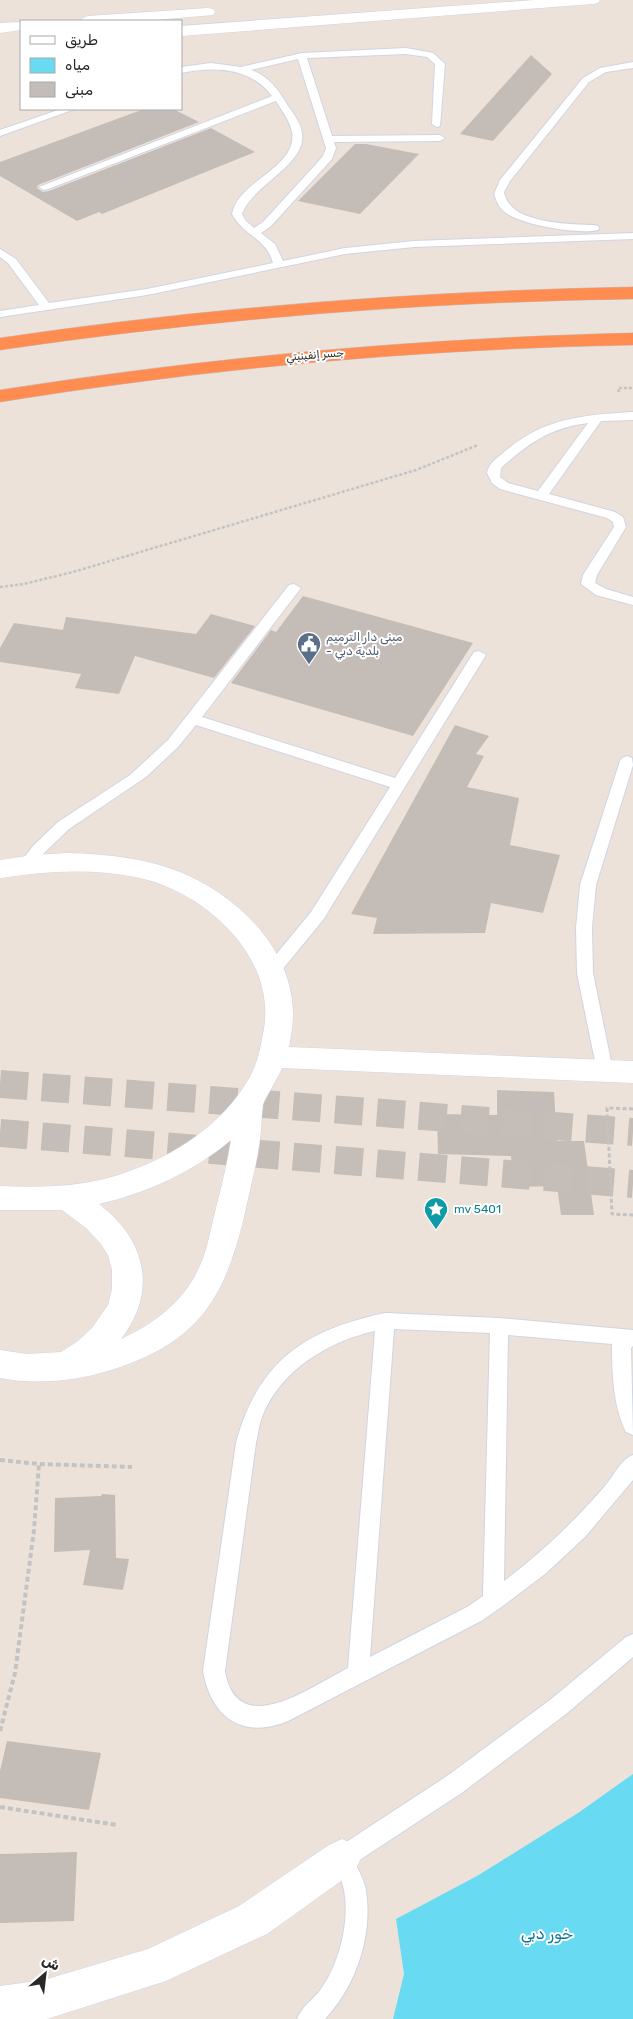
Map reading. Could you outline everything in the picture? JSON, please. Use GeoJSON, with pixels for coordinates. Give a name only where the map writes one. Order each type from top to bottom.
{"type":"FeatureCollection","features":[{"type":"Feature","properties":{"kind":"highway"},"geometry":{"type":"LineString","coordinates":[[0,344],[144,323],[322,306],[499,296],[633,293]]}},
{"type":"Feature","properties":{"kind":"highway","name":"جسر إنفينيتي"},"geometry":{"type":"LineString","coordinates":[[0,396],[151,373],[324,353],[496,342],[633,339]]}},
{"type":"Feature","properties":{"kind":"street"},"geometry":{"type":"LineString","coordinates":[[379,0],[387,15]]}},
{"type":"Feature","properties":{"kind":"street"},"geometry":{"type":"LineString","coordinates":[[182,31],[593,0]]}},
{"type":"Feature","properties":{"kind":"street"},"geometry":{"type":"LineString","coordinates":[[102,20],[226,11]]}},
{"type":"Feature","properties":{"kind":"street"},"geometry":{"type":"LineString","coordinates":[[0,28],[20,26]]}},
{"type":"Feature","properties":{"kind":"street"},"geometry":{"type":"LineString","coordinates":[[0,869],[59,861],[90,861],[151,872],[178,882],[204,895],[226,910],[245,929],[255,943],[271,972],[277,988],[280,1022],[273,1057],[263,1080],[249,1102],[228,1126],[203,1147],[174,1165],[140,1180],[105,1191],[68,1198],[0,1198]]}},
{"type":"Feature","properties":{"kind":"street"},"geometry":{"type":"LineString","coordinates":[[273,1057],[633,1072]]}},
{"type":"Feature","properties":{"kind":"street"},"geometry":{"type":"LineString","coordinates":[[0,1364],[35,1368],[65,1366],[107,1358],[144,1343],[177,1320],[202,1293],[211,1277],[245,1151],[249,1102]]}},
{"type":"Feature","properties":{"kind":"street"},"geometry":{"type":"LineString","coordinates":[[65,1366],[85,1355],[116,1324],[124,1306],[128,1286],[127,1268],[121,1251],[112,1235],[68,1198]]}},
{"type":"Feature","properties":{"kind":"street"},"geometry":{"type":"LineString","coordinates":[[0,2006],[44,2000],[152,1967],[253,1920],[342,1858]]}},
{"type":"Feature","properties":{"kind":"lane"},"geometry":{"type":"LineString","coordinates":[[241,70],[266,62],[302,57],[406,51],[422,53],[434,58],[440,64],[438,124]]}},
{"type":"Feature","properties":{"kind":"lane"},"geometry":{"type":"LineString","coordinates":[[255,232],[267,224],[321,165],[331,148],[330,139],[302,57]]}},
{"type":"Feature","properties":{"kind":"lane"},"geometry":{"type":"LineString","coordinates":[[633,65],[603,70],[586,80],[505,180],[499,193],[501,204],[512,214],[537,222],[574,227],[633,229]]}},
{"type":"Feature","properties":{"kind":"lane"},"geometry":{"type":"LineString","coordinates":[[182,70],[215,66],[241,70],[261,79],[278,97],[298,132],[297,141],[287,161],[245,198],[238,207],[239,221],[244,227],[255,232],[271,246],[278,255],[278,264]]}},
{"type":"Feature","properties":{"kind":"lane"},"geometry":{"type":"LineString","coordinates":[[44,187],[278,97]]}},
{"type":"Feature","properties":{"kind":"lane"},"geometry":{"type":"LineString","coordinates":[[0,133],[67,110]]}},
{"type":"Feature","properties":{"kind":"lane"},"geometry":{"type":"LineString","coordinates":[[330,139],[440,138]]}},
{"type":"Feature","properties":{"kind":"lane"},"geometry":{"type":"LineString","coordinates":[[0,314],[184,286],[278,264],[345,251],[405,245],[633,236]]}},
{"type":"Feature","properties":{"kind":"lane"},"geometry":{"type":"LineString","coordinates":[[0,252],[12,261],[45,306]]}},
{"type":"Feature","properties":{"kind":"lane"},"geometry":{"type":"LineString","coordinates":[[633,416],[597,418],[564,423],[543,430],[527,439],[495,466],[492,471],[493,477],[504,486],[611,515],[619,520],[620,527],[590,575],[588,584],[601,592],[633,602]]}},
{"type":"Feature","properties":{"kind":"lane"},"geometry":{"type":"LineString","coordinates":[[541,496],[597,418]]}},
{"type":"Feature","properties":{"kind":"lane"},"geometry":{"type":"LineString","coordinates":[[27,864],[37,850],[64,824],[136,778],[158,759],[192,719],[294,588]]}},
{"type":"Feature","properties":{"kind":"lane"},"geometry":{"type":"LineString","coordinates":[[271,972],[317,916],[479,655]]}},
{"type":"Feature","properties":{"kind":"lane"},"geometry":{"type":"LineString","coordinates":[[192,719],[398,784]]}},
{"type":"Feature","properties":{"kind":"lane"},"geometry":{"type":"LineString","coordinates":[[605,1071],[585,973],[585,913],[588,885],[627,761]]}},
{"type":"Feature","properties":{"kind":"lane"},"geometry":{"type":"LineString","coordinates":[[358,1673],[385,1321]]}},
{"type":"Feature","properties":{"kind":"lane"},"geometry":{"type":"LineString","coordinates":[[633,1426],[624,1392],[621,1364],[628,1337],[499,1326],[385,1321],[356,1327],[329,1337],[304,1352],[283,1370],[265,1392],[253,1416],[246,1444],[214,1671],[215,1685],[222,1698],[232,1709],[247,1716],[263,1718],[280,1714],[474,1614],[538,1567],[578,1530],[613,1491],[633,1464]]}},
{"type":"Feature","properties":{"kind":"lane"},"geometry":{"type":"LineString","coordinates":[[493,1601],[499,1326]]}},
{"type":"Feature","properties":{"kind":"lane"},"geometry":{"type":"LineString","coordinates":[[309,2019],[329,1998],[347,1965],[356,1927],[355,1890],[342,1858],[455,1784],[558,1706],[633,1644]]}},
{"type":"Feature","properties":{"kind":"path"},"geometry":{"type":"LineString","coordinates":[[0,587],[24,584],[83,569],[416,470],[481,444]]}},
{"type":"Feature","properties":{"kind":"path"},"geometry":{"type":"LineString","coordinates":[[633,1109],[607,1108],[612,1214],[633,1215]]}},
{"type":"Feature","properties":{"kind":"path"},"geometry":{"type":"LineString","coordinates":[[0,1460],[39,1464],[132,1467]]}},
{"type":"Feature","properties":{"kind":"path"},"geometry":{"type":"LineString","coordinates":[[0,1731],[16,1664],[32,1548],[39,1464]]}},
{"type":"Feature","properties":{"kind":"path"},"geometry":{"type":"LineString","coordinates":[[0,1807],[117,1825]]}},
{"type":"Feature","properties":{"kind":"water","name":"خور دبي"},"geometry":{"type":"Polygon","coordinates":[[[633,1774],[633,2019],[393,2019],[404,1974],[396,1919],[477,1876],[578,1813],[633,1774]]]}},
{"type":"Feature","properties":{"kind":"building"},"geometry":{"type":"Polygon","coordinates":[[[531,55],[552,74],[493,141],[460,134],[531,55]]]}},
{"type":"Feature","properties":{"kind":"building"},"geometry":{"type":"Polygon","coordinates":[[[141,110],[175,110],[199,122],[38,185],[37,188],[43,192],[49,191],[211,128],[255,152],[102,214],[99,212],[77,221],[0,176],[0,162],[141,110]]]}},
{"type":"Feature","properties":{"kind":"building"},"geometry":{"type":"Polygon","coordinates":[[[355,144],[366,144],[419,154],[360,214],[298,201],[355,144]]]}},
{"type":"Feature","properties":{"kind":"building"},"geometry":{"type":"Polygon","coordinates":[[[303,596],[473,643],[413,736],[231,683],[271,630],[276,632],[303,596]]]}},
{"type":"Feature","properties":{"kind":"building"},"geometry":{"type":"Polygon","coordinates":[[[211,614],[255,626],[214,678],[135,656],[119,694],[75,688],[81,674],[0,662],[0,648],[14,623],[63,630],[66,617],[196,634],[211,614]]]}},
{"type":"Feature","properties":{"kind":"building"},"geometry":{"type":"Polygon","coordinates":[[[455,725],[489,736],[476,754],[484,756],[467,787],[519,798],[510,845],[560,855],[543,913],[491,903],[485,933],[373,934],[377,918],[351,914],[455,725]]]}},
{"type":"Feature","properties":{"kind":"building"},"geometry":{"type":"Polygon","coordinates":[[[497,1090],[554,1092],[557,1141],[584,1141],[594,1215],[561,1215],[557,1186],[514,1187],[511,1156],[438,1154],[437,1114],[497,1115],[497,1090]]]}},
{"type":"Feature","properties":{"kind":"building"},"geometry":{"type":"Polygon","coordinates":[[[102,1494],[115,1495],[116,1558],[129,1559],[123,1590],[83,1585],[90,1550],[54,1552],[55,1498],[101,1496],[102,1494]]]}},
{"type":"Feature","properties":{"kind":"building"},"geometry":{"type":"Polygon","coordinates":[[[7,1741],[101,1753],[89,1810],[0,1798],[0,1771],[7,1741]]]}},
{"type":"Feature","properties":{"kind":"building"},"geometry":{"type":"Polygon","coordinates":[[[77,1852],[74,1921],[0,1923],[0,1854],[77,1852]]]}},
{"type":"Feature","properties":{"kind":"tunnel"},"geometry":{"type":"LineString","coordinates":[[0,1084],[633,1132]]}},
{"type":"Feature","properties":{"kind":"tunnel"},"geometry":{"type":"LineString","coordinates":[[0,1133],[633,1184]]}},
{"type":"Feature","properties":{"kind":"place","name":"مبنى دار الترميم - بلدية دبي"},"geometry":{"type":"Point","coordinates":[309,665]}},
{"type":"Feature","properties":{"kind":"place","name":"mv 5401"},"geometry":{"type":"Point","coordinates":[436,1230]}}]}
